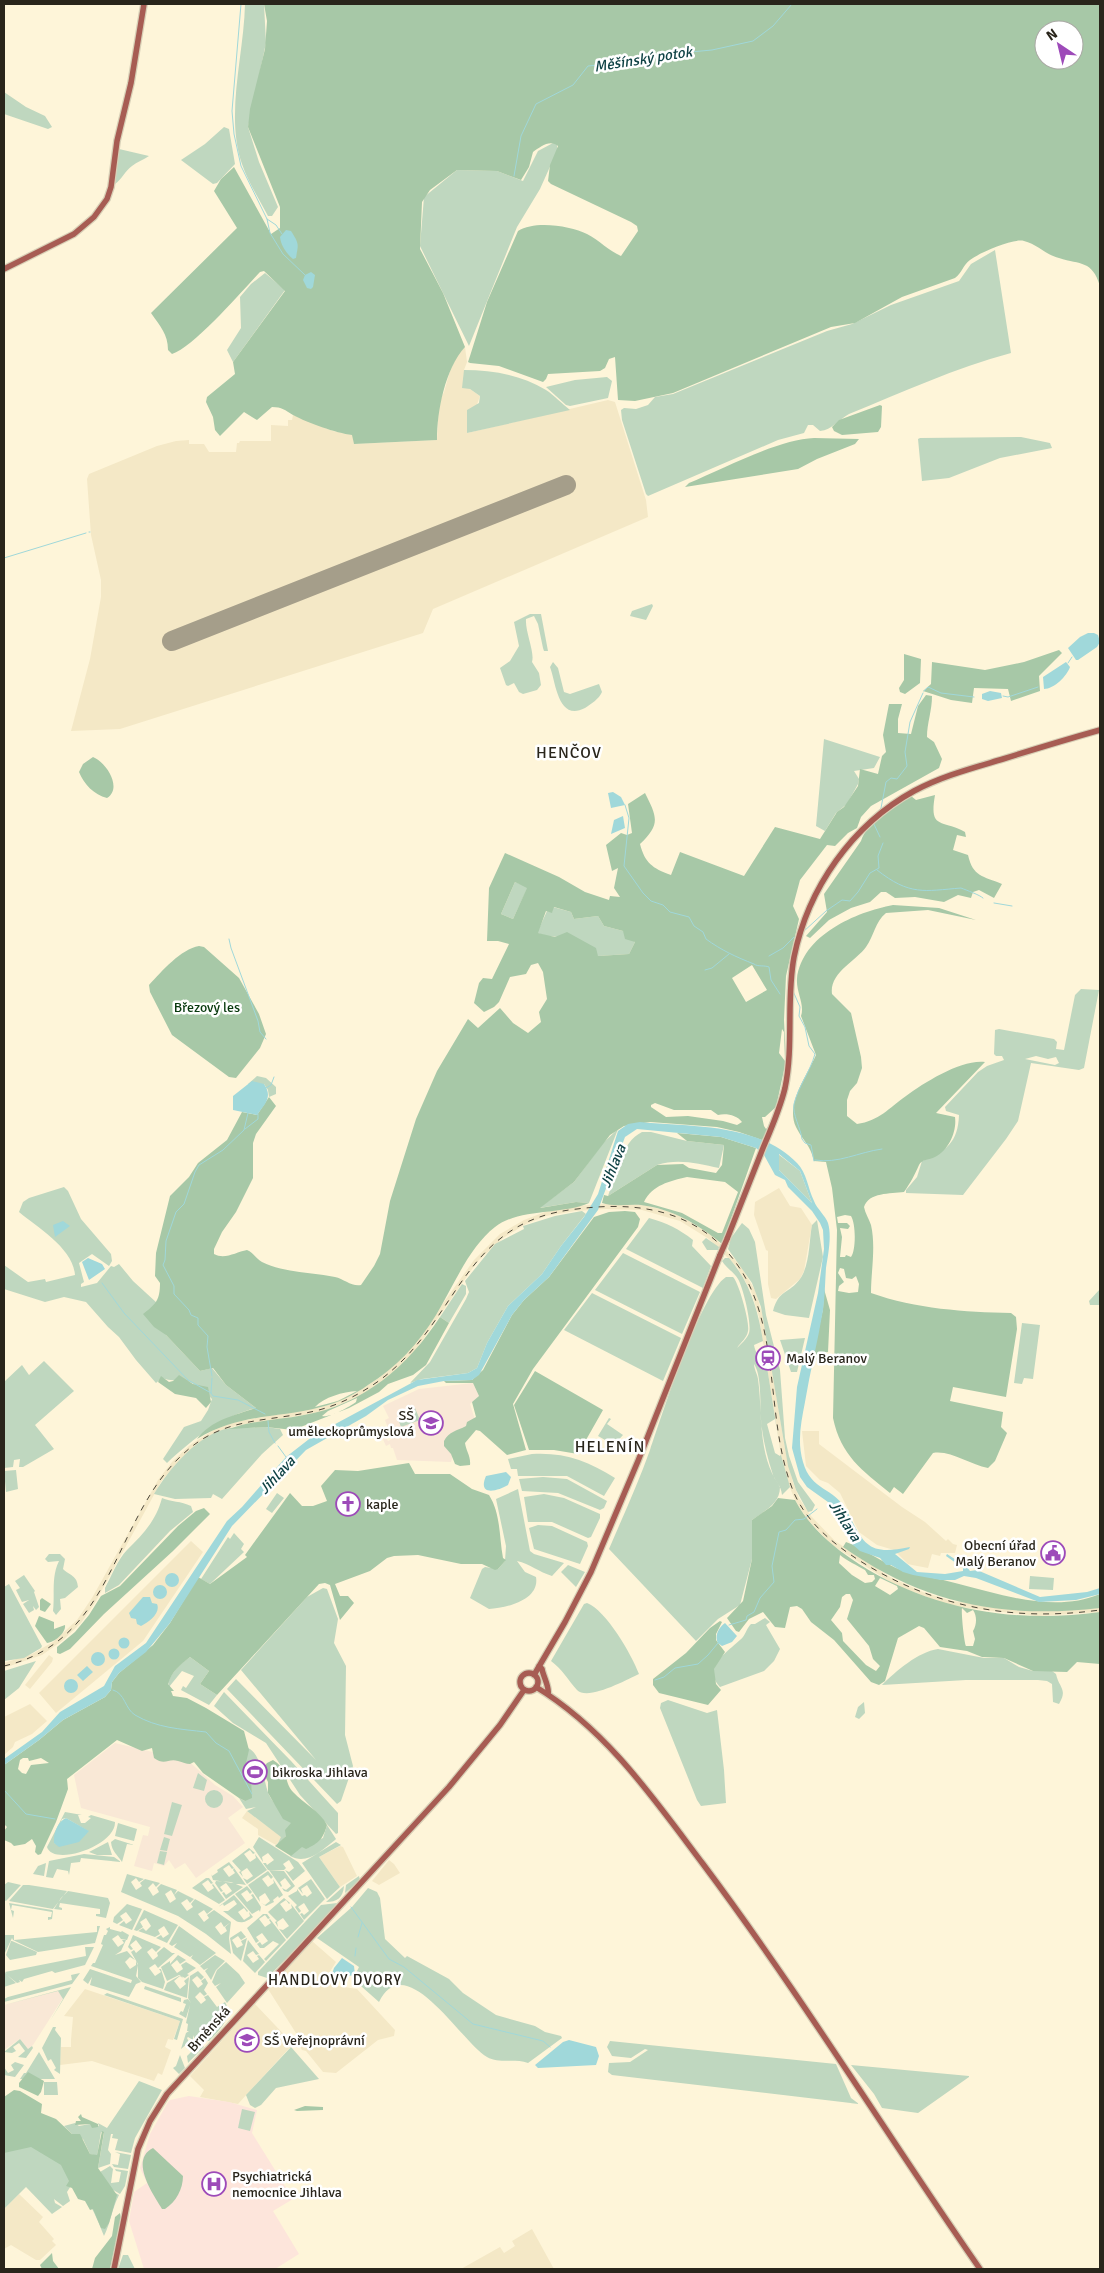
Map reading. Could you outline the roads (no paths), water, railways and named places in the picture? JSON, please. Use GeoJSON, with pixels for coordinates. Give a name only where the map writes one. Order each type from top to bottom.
{"type":"FeatureCollection","features":[{"type":"Feature","properties":{"kind":"main road"},"geometry":{"type":"LineString","coordinates":[[4,269],[74,234],[94,217],[107,199],[111,187],[117,141],[131,83],[144,4]]}},
{"type":"Feature","properties":{"kind":"main road"},"geometry":{"type":"LineString","coordinates":[[534,1675],[591,1572],[638,1461],[768,1137],[784,1088],[789,1062],[790,1007],[794,958],[806,917],[826,875],[857,836],[884,812],[914,792],[954,774],[1100,730]]}},
{"type":"Feature","properties":{"kind":"main road"},"geometry":{"type":"LineString","coordinates":[[539,1666],[542,1669],[544,1680],[549,1690],[548,1694]]}},
{"type":"Feature","properties":{"kind":"main road"},"geometry":{"type":"LineString","coordinates":[[527,1674],[534,1675],[538,1682],[536,1687],[531,1691],[524,1690],[521,1686],[521,1679],[527,1674]]}},
{"type":"Feature","properties":{"kind":"main road"},"geometry":{"type":"LineString","coordinates":[[536,1687],[585,1723],[618,1754],[687,1843],[782,1974],[980,2269]]}},
{"type":"Feature","properties":{"kind":"main road","name":"Brněnská"},"geometry":{"type":"LineString","coordinates":[[114,2269],[138,2149],[150,2121],[161,2103],[171,2089],[235,2018],[396,1845],[478,1753],[524,1690]]}},
{"type":"Feature","properties":{"kind":"water"},"geometry":{"type":"Polygon","coordinates":[[[286,230],[291,231],[297,242],[296,258],[293,259],[285,250],[280,237],[286,230]]]}},
{"type":"Feature","properties":{"kind":"water"},"geometry":{"type":"Polygon","coordinates":[[[311,272],[315,275],[311,289],[307,288],[303,280],[305,275],[311,272]]]}},
{"type":"Feature","properties":{"kind":"water"},"geometry":{"type":"Polygon","coordinates":[[[1088,633],[1098,635],[1100,642],[1097,647],[1076,660],[1068,648],[1080,637],[1088,633]]]}},
{"type":"Feature","properties":{"kind":"water"},"geometry":{"type":"Polygon","coordinates":[[[1066,662],[1070,667],[1063,678],[1052,687],[1044,689],[1043,677],[1066,662]]]}},
{"type":"Feature","properties":{"kind":"water"},"geometry":{"type":"Polygon","coordinates":[[[990,691],[1001,693],[1002,698],[988,701],[982,699],[982,694],[990,691]]]}},
{"type":"Feature","properties":{"kind":"water"},"geometry":{"type":"Polygon","coordinates":[[[613,792],[621,797],[625,805],[611,808],[608,793],[613,792]]]}},
{"type":"Feature","properties":{"kind":"water"},"geometry":{"type":"Polygon","coordinates":[[[623,816],[625,828],[611,834],[614,820],[623,816]]]}},
{"type":"Feature","properties":{"kind":"water"},"geometry":{"type":"Polygon","coordinates":[[[252,1081],[264,1084],[267,1089],[268,1097],[265,1104],[257,1115],[233,1110],[233,1096],[252,1081]]]}},
{"type":"Feature","properties":{"kind":"water","name":"Jihlava"},"geometry":{"type":"Polygon","coordinates":[[[640,1122],[702,1127],[744,1134],[763,1140],[781,1150],[797,1163],[803,1171],[815,1204],[828,1223],[830,1240],[823,1310],[801,1425],[801,1454],[811,1479],[842,1503],[863,1540],[876,1549],[885,1550],[910,1547],[895,1554],[917,1572],[945,1574],[963,1571],[963,1568],[946,1556],[947,1554],[970,1571],[977,1570],[1040,1597],[1087,1592],[1100,1588],[1100,1594],[1076,1600],[1039,1602],[976,1578],[964,1576],[955,1580],[941,1580],[903,1572],[891,1565],[886,1565],[880,1558],[860,1551],[852,1544],[835,1507],[807,1487],[800,1477],[792,1448],[797,1387],[818,1293],[824,1249],[823,1230],[820,1223],[812,1211],[788,1187],[785,1180],[775,1175],[764,1155],[756,1148],[721,1137],[637,1129],[625,1137],[598,1210],[549,1277],[524,1300],[512,1315],[479,1375],[472,1380],[444,1381],[418,1386],[388,1400],[366,1416],[306,1450],[232,1526],[170,1623],[146,1652],[119,1673],[112,1682],[111,1690],[105,1697],[63,1720],[4,1765],[4,1759],[42,1732],[60,1712],[104,1686],[115,1666],[146,1643],[227,1521],[242,1507],[286,1457],[313,1436],[417,1380],[468,1373],[477,1368],[487,1343],[508,1306],[542,1274],[584,1217],[598,1194],[618,1131],[628,1124],[640,1122]],[[779,1154],[779,1170],[812,1203],[800,1171],[779,1154]]]}},
{"type":"Feature","properties":{"kind":"water"},"geometry":{"type":"Polygon","coordinates":[[[63,1221],[70,1226],[55,1237],[53,1225],[63,1221]]]}},
{"type":"Feature","properties":{"kind":"water"},"geometry":{"type":"Polygon","coordinates":[[[88,1258],[102,1264],[105,1269],[89,1280],[82,1262],[88,1258]]]}},
{"type":"Feature","properties":{"kind":"water"},"geometry":{"type":"Polygon","coordinates":[[[506,1472],[511,1477],[508,1485],[499,1489],[486,1490],[484,1483],[486,1476],[506,1472]]]}},
{"type":"Feature","properties":{"kind":"water"},"geometry":{"type":"Polygon","coordinates":[[[172,1573],[177,1575],[179,1580],[177,1585],[172,1587],[167,1585],[165,1580],[167,1575],[172,1573]]]}},
{"type":"Feature","properties":{"kind":"water"},"geometry":{"type":"Polygon","coordinates":[[[160,1585],[165,1587],[167,1592],[165,1597],[160,1599],[155,1597],[153,1592],[155,1587],[160,1585]]]}},
{"type":"Feature","properties":{"kind":"water"},"geometry":{"type":"Polygon","coordinates":[[[143,1597],[150,1597],[152,1603],[157,1604],[158,1607],[154,1617],[141,1626],[137,1624],[136,1619],[131,1618],[129,1613],[143,1597]]]}},
{"type":"Feature","properties":{"kind":"water"},"geometry":{"type":"Polygon","coordinates":[[[725,1623],[737,1636],[732,1642],[722,1646],[718,1643],[717,1635],[719,1629],[725,1623]]]}},
{"type":"Feature","properties":{"kind":"water"},"geometry":{"type":"Polygon","coordinates":[[[124,1637],[130,1643],[124,1649],[118,1643],[124,1637]]]}},
{"type":"Feature","properties":{"kind":"water"},"geometry":{"type":"Polygon","coordinates":[[[114,1648],[120,1654],[114,1660],[108,1654],[114,1648]]]}},
{"type":"Feature","properties":{"kind":"water"},"geometry":{"type":"Polygon","coordinates":[[[98,1652],[103,1654],[105,1659],[103,1664],[98,1666],[93,1664],[91,1659],[93,1654],[98,1652]]]}},
{"type":"Feature","properties":{"kind":"water"},"geometry":{"type":"Polygon","coordinates":[[[87,1666],[93,1672],[83,1681],[77,1675],[87,1666]]]}},
{"type":"Feature","properties":{"kind":"water"},"geometry":{"type":"Polygon","coordinates":[[[71,1679],[76,1681],[78,1686],[76,1691],[71,1693],[66,1691],[64,1686],[66,1681],[71,1679]]]}},
{"type":"Feature","properties":{"kind":"water"},"geometry":{"type":"Polygon","coordinates":[[[66,1818],[89,1831],[79,1842],[59,1847],[54,1843],[54,1836],[58,1825],[66,1818]]]}},
{"type":"Feature","properties":{"kind":"water"},"geometry":{"type":"Polygon","coordinates":[[[342,1958],[354,1966],[355,1975],[341,1977],[332,1974],[342,1958]]]}},
{"type":"Feature","properties":{"kind":"water"},"geometry":{"type":"Polygon","coordinates":[[[569,2040],[596,2047],[599,2056],[596,2065],[538,2068],[535,2065],[563,2042],[569,2040]]]}},
{"type":"Feature","properties":{"kind":"waterway"},"geometry":{"type":"LineString","coordinates":[[241,4],[232,111],[234,134],[241,166],[267,219],[270,233],[283,254],[305,275]]}},
{"type":"Feature","properties":{"kind":"waterway","name":"Měšínský potok"},"geometry":{"type":"LineString","coordinates":[[514,176],[521,136],[536,104],[573,85],[588,66],[609,64],[636,57],[712,50],[753,41],[773,26],[792,4]]}},
{"type":"Feature","properties":{"kind":"waterway"},"geometry":{"type":"LineString","coordinates":[[267,219],[276,225],[282,234]]}},
{"type":"Feature","properties":{"kind":"waterway"},"geometry":{"type":"LineString","coordinates":[[4,558],[86,533]]}},
{"type":"Feature","properties":{"kind":"waterway"},"geometry":{"type":"LineString","coordinates":[[1068,663],[1072,657]]}},
{"type":"Feature","properties":{"kind":"waterway"},"geometry":{"type":"LineString","coordinates":[[924,691],[928,687],[941,693],[974,697]]}},
{"type":"Feature","properties":{"kind":"waterway"},"geometry":{"type":"LineString","coordinates":[[1003,696],[1008,697],[1038,687]]}},
{"type":"Feature","properties":{"kind":"waterway"},"geometry":{"type":"LineString","coordinates":[[874,816],[881,808],[886,782],[891,778],[897,779],[907,766],[905,752],[910,722],[923,693]]}},
{"type":"Feature","properties":{"kind":"waterway"},"geometry":{"type":"LineString","coordinates":[[625,805],[629,818],[624,866],[643,893],[651,901],[663,905],[670,912],[689,917],[694,926],[703,932],[706,939],[717,947],[756,965],[769,967],[771,980],[780,994]]}},
{"type":"Feature","properties":{"kind":"waterway"},"geometry":{"type":"LineString","coordinates":[[873,822],[880,837]]}},
{"type":"Feature","properties":{"kind":"waterway"},"geometry":{"type":"LineString","coordinates":[[803,932],[826,911],[842,900],[850,901],[870,873],[879,868],[878,856],[883,843]]}},
{"type":"Feature","properties":{"kind":"waterway"},"geometry":{"type":"LineString","coordinates":[[877,870],[908,888],[918,890],[961,888],[983,898]]}},
{"type":"Feature","properties":{"kind":"waterway"},"geometry":{"type":"LineString","coordinates":[[994,903],[1012,906]]}},
{"type":"Feature","properties":{"kind":"waterway"},"geometry":{"type":"LineString","coordinates":[[769,956],[783,948],[794,937]]}},
{"type":"Feature","properties":{"kind":"waterway"},"geometry":{"type":"LineString","coordinates":[[229,939],[258,1021],[260,1032],[266,1039]]}},
{"type":"Feature","properties":{"kind":"waterway"},"geometry":{"type":"LineString","coordinates":[[705,970],[712,968],[729,954]]}},
{"type":"Feature","properties":{"kind":"waterway"},"geometry":{"type":"LineString","coordinates":[[793,991],[800,1007],[799,1016],[805,1027],[809,1046],[815,1054],[794,1104],[795,1117],[802,1139],[805,1143],[811,1145],[814,1161]]}},
{"type":"Feature","properties":{"kind":"waterway"},"geometry":{"type":"LineString","coordinates":[[266,1088],[271,1085],[274,1077]]}},
{"type":"Feature","properties":{"kind":"waterway"},"geometry":{"type":"LineString","coordinates":[[212,1376],[207,1347],[208,1336],[198,1325],[198,1318],[191,1315],[189,1310],[174,1294],[174,1286],[163,1265],[166,1241],[176,1212],[184,1204],[199,1165],[223,1150],[244,1130],[248,1113]]}},
{"type":"Feature","properties":{"kind":"waterway"},"geometry":{"type":"LineString","coordinates":[[245,1129],[258,1119],[258,1114]]}},
{"type":"Feature","properties":{"kind":"waterway"},"geometry":{"type":"LineString","coordinates":[[815,1160],[840,1159],[882,1149]]}},
{"type":"Feature","properties":{"kind":"waterway"},"geometry":{"type":"LineString","coordinates":[[102,1283],[124,1313],[188,1380],[211,1393]]}},
{"type":"Feature","properties":{"kind":"waterway"},"geometry":{"type":"LineString","coordinates":[[212,1378],[211,1393],[213,1396],[238,1400],[265,1414]]}},
{"type":"Feature","properties":{"kind":"waterway"},"geometry":{"type":"LineString","coordinates":[[268,1421],[269,1432],[275,1443]]}},
{"type":"Feature","properties":{"kind":"waterway","name":"Jihlava"},"geometry":{"type":"LineString","coordinates":[[278,1446],[286,1457]]}},
{"type":"Feature","properties":{"kind":"waterway"},"geometry":{"type":"LineString","coordinates":[[729,1625],[746,1620],[747,1616],[754,1612],[760,1598],[774,1582],[772,1566],[779,1532],[786,1530],[795,1520],[804,1519],[817,1509]]}},
{"type":"Feature","properties":{"kind":"waterway"},"geometry":{"type":"LineString","coordinates":[[655,1680],[664,1677],[675,1668],[698,1664],[718,1643]]}},
{"type":"Feature","properties":{"kind":"waterway"},"geometry":{"type":"LineString","coordinates":[[113,1690],[120,1694],[135,1715],[143,1719],[169,1727],[206,1732],[216,1743],[229,1751],[252,1794]]}},
{"type":"Feature","properties":{"kind":"waterway"},"geometry":{"type":"LineString","coordinates":[[4,1790],[26,1814],[55,1819]]}},
{"type":"Feature","properties":{"kind":"waterway"},"geometry":{"type":"LineString","coordinates":[[351,1907],[389,1959],[404,1967],[473,2024],[543,2041],[550,2047]]}},
{"type":"Feature","properties":{"kind":"waterway"},"geometry":{"type":"LineString","coordinates":[[358,1937],[362,1923]]}},
{"type":"Feature","properties":{"kind":"waterway"},"geometry":{"type":"LineString","coordinates":[[355,1956],[356,1948]]}},
{"type":"Feature","properties":{"kind":"railway"},"geometry":{"type":"LineString","coordinates":[[4,1666],[41,1652],[69,1632],[91,1605],[108,1576],[140,1512],[159,1482],[182,1455],[198,1442],[214,1433],[247,1422],[327,1408],[366,1389],[380,1380],[407,1356],[428,1330],[465,1277],[485,1253],[509,1232],[539,1217],[577,1209],[612,1206],[663,1212],[679,1218],[709,1235],[734,1261],[752,1290],[762,1322],[769,1356],[777,1426],[784,1460],[794,1493],[813,1522],[838,1546],[885,1575],[914,1589],[974,1607],[1004,1612],[1035,1614],[1100,1610]]}},
{"type":"Feature","properties":{"kind":"place","name":"Malý Beranov"},"geometry":{"type":"Point","coordinates":[768,1358]}},
{"type":"Feature","properties":{"kind":"place","name":"SŠ uměleckoprůmyslová"},"geometry":{"type":"Point","coordinates":[431,1423]}},
{"type":"Feature","properties":{"kind":"place","name":"kaple"},"geometry":{"type":"Point","coordinates":[348,1504]}},
{"type":"Feature","properties":{"kind":"place","name":"Obecní úřad Malý Beranov"},"geometry":{"type":"Point","coordinates":[1053,1553]}},
{"type":"Feature","properties":{"kind":"place","name":"bikroska Jihlava"},"geometry":{"type":"Point","coordinates":[255,1772]}},
{"type":"Feature","properties":{"kind":"place","name":"SŠ Veřejnoprávní"},"geometry":{"type":"Point","coordinates":[247,2040]}},
{"type":"Feature","properties":{"kind":"place","name":"Psychiatrická nemocnice Jihlava"},"geometry":{"type":"Point","coordinates":[214,2184]}},
{"type":"Feature","properties":{"kind":"district","name":"HENČOV"},"geometry":{"type":"Point","coordinates":[569,753]}},
{"type":"Feature","properties":{"kind":"district","name":"HELENÍN"},"geometry":{"type":"Point","coordinates":[610,1447]}},
{"type":"Feature","properties":{"kind":"district","name":"HANDLOVY DVORY"},"geometry":{"type":"Point","coordinates":[335,1980]}},
{"type":"Feature","properties":{"kind":"park label","name":"Březový les"},"geometry":{"type":"Point","coordinates":[207,1007]}}]}
